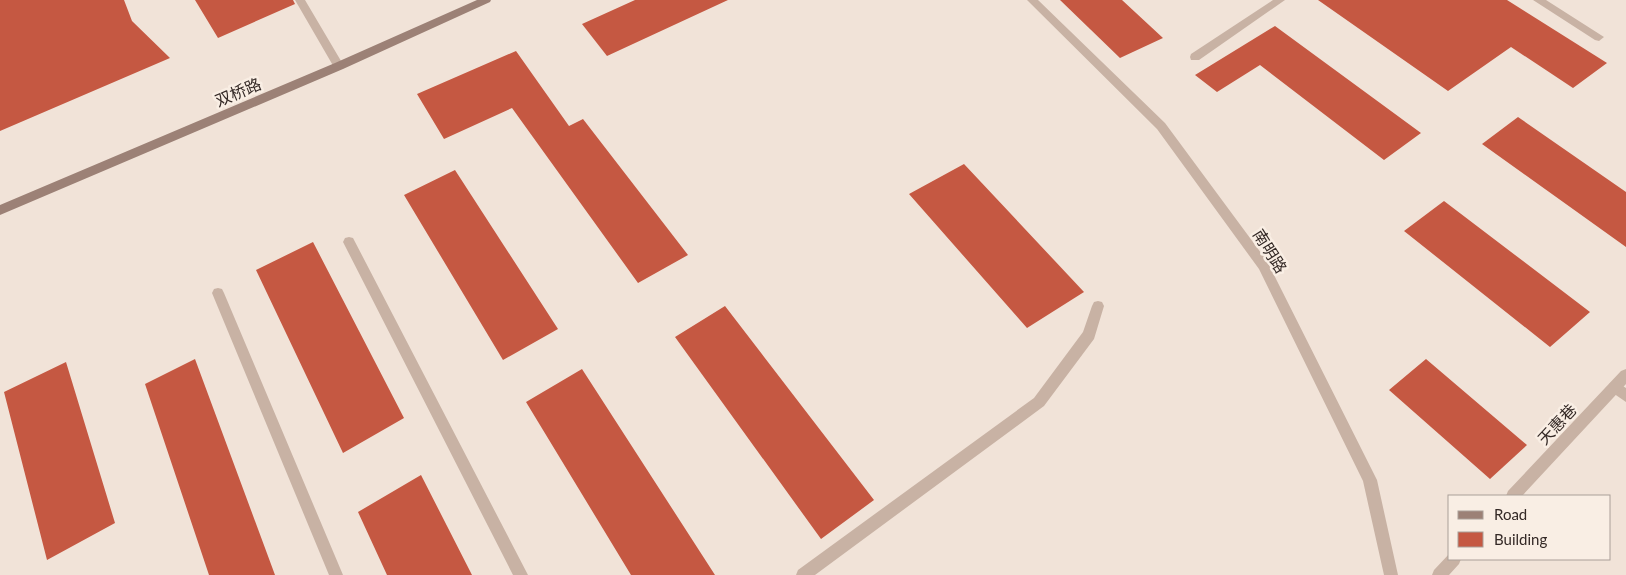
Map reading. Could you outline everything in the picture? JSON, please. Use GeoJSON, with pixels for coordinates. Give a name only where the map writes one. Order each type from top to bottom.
{"type":"FeatureCollection","features":[{"type":"Feature","properties":{"kind":"main road","name":"双桥路"},"geometry":{"type":"LineString","coordinates":[[0,210],[339,66],[486,0]]}},
{"type":"Feature","properties":{"kind":"street"},"geometry":{"type":"LineString","coordinates":[[300,0],[339,66]]}},
{"type":"Feature","properties":{"kind":"street","name":"南明路"},"geometry":{"type":"LineString","coordinates":[[1032,0],[1161,126],[1263,265],[1370,480],[1392,575]]}},
{"type":"Feature","properties":{"kind":"street"},"geometry":{"type":"LineString","coordinates":[[1195,57],[1280,0]]}},
{"type":"Feature","properties":{"kind":"street"},"geometry":{"type":"LineString","coordinates":[[1538,0],[1599,37]]}},
{"type":"Feature","properties":{"kind":"street"},"geometry":{"type":"LineString","coordinates":[[349,242],[521,575]]}},
{"type":"Feature","properties":{"kind":"street"},"geometry":{"type":"LineString","coordinates":[[218,293],[336,575]]}},
{"type":"Feature","properties":{"kind":"street"},"geometry":{"type":"LineString","coordinates":[[803,575],[1039,402],[1089,335],[1098,306]]}},
{"type":"Feature","properties":{"kind":"street","name":"天惠巷"},"geometry":{"type":"LineString","coordinates":[[1514,495],[1620,392],[1626,375]]}},
{"type":"Feature","properties":{"kind":"street"},"geometry":{"type":"LineString","coordinates":[[1439,575],[1453,560]]}},
{"type":"Feature","properties":{"kind":"building"},"geometry":{"type":"Polygon","coordinates":[[[0,0],[124,0],[132,21],[170,58],[0,131],[0,0]]]}},
{"type":"Feature","properties":{"kind":"building"},"geometry":{"type":"Polygon","coordinates":[[[195,0],[293,0],[295,4],[218,38],[195,0]]]}},
{"type":"Feature","properties":{"kind":"building"},"geometry":{"type":"Polygon","coordinates":[[[635,0],[728,0],[607,56],[582,24],[635,0]]]}},
{"type":"Feature","properties":{"kind":"building"},"geometry":{"type":"Polygon","coordinates":[[[1060,0],[1122,0],[1163,38],[1120,58],[1060,0]]]}},
{"type":"Feature","properties":{"kind":"building"},"geometry":{"type":"Polygon","coordinates":[[[1318,0],[1507,0],[1607,63],[1573,88],[1511,47],[1448,91],[1318,0]]]}},
{"type":"Feature","properties":{"kind":"building"},"geometry":{"type":"Polygon","coordinates":[[[1275,26],[1421,133],[1384,160],[1260,65],[1217,92],[1195,75],[1275,26]]]}},
{"type":"Feature","properties":{"kind":"building"},"geometry":{"type":"Polygon","coordinates":[[[516,51],[569,126],[583,119],[688,255],[638,283],[512,108],[444,139],[417,94],[516,51]]]}},
{"type":"Feature","properties":{"kind":"building"},"geometry":{"type":"Polygon","coordinates":[[[1518,117],[1626,192],[1626,247],[1482,144],[1518,117]]]}},
{"type":"Feature","properties":{"kind":"building"},"geometry":{"type":"Polygon","coordinates":[[[964,164],[1084,292],[1027,328],[909,194],[964,164]]]}},
{"type":"Feature","properties":{"kind":"building"},"geometry":{"type":"Polygon","coordinates":[[[455,170],[558,329],[503,360],[404,195],[455,170]]]}},
{"type":"Feature","properties":{"kind":"building"},"geometry":{"type":"Polygon","coordinates":[[[1444,201],[1590,312],[1550,347],[1404,231],[1444,201]]]}},
{"type":"Feature","properties":{"kind":"building"},"geometry":{"type":"Polygon","coordinates":[[[313,242],[404,418],[343,453],[256,270],[313,242]]]}},
{"type":"Feature","properties":{"kind":"building"},"geometry":{"type":"Polygon","coordinates":[[[725,306],[874,500],[821,539],[675,337],[725,306]]]}},
{"type":"Feature","properties":{"kind":"building"},"geometry":{"type":"Polygon","coordinates":[[[195,359],[275,575],[209,575],[145,384],[195,359]]]}},
{"type":"Feature","properties":{"kind":"building"},"geometry":{"type":"Polygon","coordinates":[[[1426,359],[1527,445],[1490,479],[1389,390],[1426,359]]]}},
{"type":"Feature","properties":{"kind":"building"},"geometry":{"type":"Polygon","coordinates":[[[66,362],[115,523],[47,560],[4,392],[66,362]]]}},
{"type":"Feature","properties":{"kind":"building"},"geometry":{"type":"Polygon","coordinates":[[[582,369],[715,575],[631,575],[526,402],[582,369]]]}},
{"type":"Feature","properties":{"kind":"building"},"geometry":{"type":"Polygon","coordinates":[[[421,475],[472,575],[387,575],[358,512],[421,475]]]}}]}
